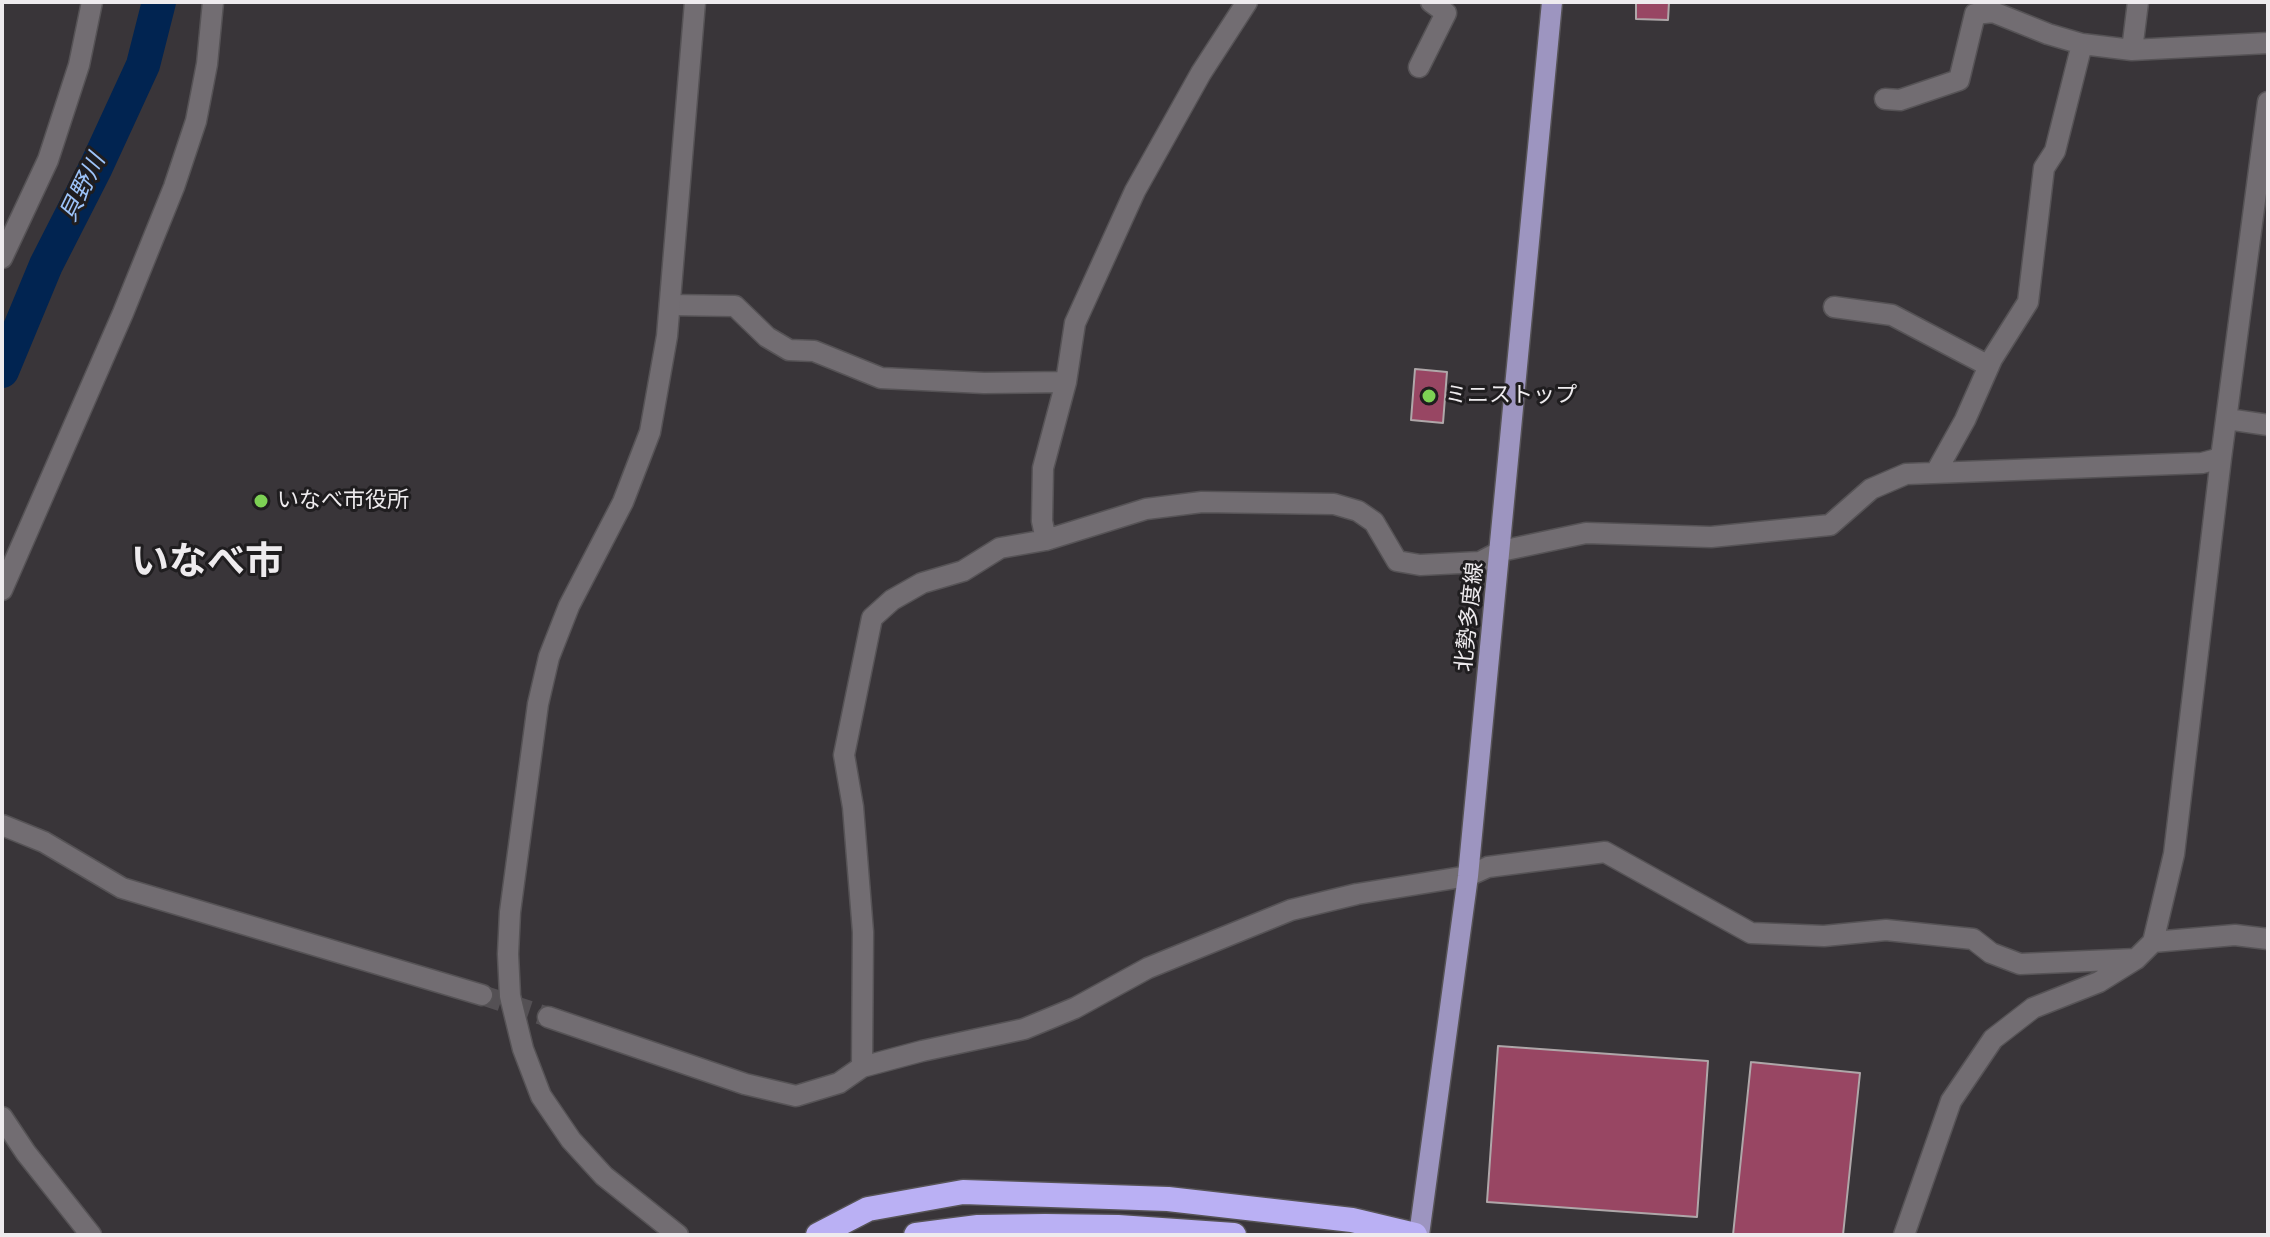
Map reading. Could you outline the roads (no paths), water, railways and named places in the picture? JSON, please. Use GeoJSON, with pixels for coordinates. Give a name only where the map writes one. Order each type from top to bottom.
{"type":"FeatureCollection","features":[{"type":"Feature","properties":{"kind":"highway"},"geometry":{"type":"LineString","coordinates":[[818,1235],[868,1209],[963,1192],[1168,1199],[1352,1220],[1417,1235]]}},
{"type":"Feature","properties":{"kind":"highway"},"geometry":{"type":"LineString","coordinates":[[916,1235],[978,1227],[1045,1226],[1118,1227],[1234,1235]]}},
{"type":"Feature","properties":{"kind":"main road","name":"北勢多度線"},"geometry":{"type":"LineString","coordinates":[[1417,1235],[1468,876],[1552,2]]}},
{"type":"Feature","properties":{"kind":"street"},"geometry":{"type":"LineString","coordinates":[[2,258],[48,160],[79,65],[92,2]]}},
{"type":"Feature","properties":{"kind":"street"},"geometry":{"type":"LineString","coordinates":[[2,590],[123,313],[174,187],[196,121],[207,64],[213,2]]}},
{"type":"Feature","properties":{"kind":"street"},"geometry":{"type":"LineString","coordinates":[[678,1235],[604,1176],[571,1140],[541,1096],[523,1049],[510,996],[508,954],[510,912],[538,704],[549,657],[569,606],[623,502],[650,432],[667,336],[695,2]]}},
{"type":"Feature","properties":{"kind":"street"},"geometry":{"type":"LineString","coordinates":[[1046,540],[1042,521],[1043,468],[1066,382],[1075,323],[1135,191],[1201,73],[1247,2]]}},
{"type":"Feature","properties":{"kind":"street"},"geometry":{"type":"LineString","coordinates":[[1419,67],[1446,13],[1431,2]]}},
{"type":"Feature","properties":{"kind":"street"},"geometry":{"type":"LineString","coordinates":[[2132,50],[2138,2]]}},
{"type":"Feature","properties":{"kind":"street"},"geometry":{"type":"LineString","coordinates":[[1885,99],[1900,100],[1959,80],[1975,14],[1993,12],[2082,44],[2132,50],[2268,43]]}},
{"type":"Feature","properties":{"kind":"street"},"geometry":{"type":"LineString","coordinates":[[1936,472],[1965,420],[1989,366],[2028,302],[2044,168],[2055,151],[2082,44]]}},
{"type":"Feature","properties":{"kind":"street"},"geometry":{"type":"LineString","coordinates":[[1904,1235],[1951,1101],[1993,1039],[2033,1008],[2099,982],[2136,959],[2153,942],[2174,854],[2221,458],[2268,102]]}},
{"type":"Feature","properties":{"kind":"street"},"geometry":{"type":"LineString","coordinates":[[670,305],[735,306],[767,337],[789,350],[814,351],[881,378],[984,383],[1066,382]]}},
{"type":"Feature","properties":{"kind":"street"},"geometry":{"type":"LineString","coordinates":[[1834,307],[1892,315],[1989,366]]}},
{"type":"Feature","properties":{"kind":"street"},"geometry":{"type":"LineString","coordinates":[[2227,419],[2268,425]]}},
{"type":"Feature","properties":{"kind":"street"},"geometry":{"type":"LineString","coordinates":[[862,1067],[863,932],[853,807],[844,755],[872,618],[892,600],[922,583],[963,571],[1000,548],[1046,540],[1146,509],[1202,502],[1334,504],[1358,511],[1374,522],[1397,561],[1420,565],[1480,562],[1501,551],[1586,533],[1711,537],[1830,525],[1871,489],[1906,474],[2202,463],[2221,458]]}},
{"type":"Feature","properties":{"kind":"street"},"geometry":{"type":"LineString","coordinates":[[2,825],[44,842],[122,888],[482,995]]}},
{"type":"Feature","properties":{"kind":"street"},"geometry":{"type":"LineString","coordinates":[[548,1017],[745,1084],[796,1096],[839,1083],[862,1067],[1024,1029],[1075,1008],[1148,968],[1291,910],[1357,894],[1468,876],[1488,867],[1605,852],[1751,933],[1824,936],[1886,930],[1973,939],[1991,953],[2020,964],[2136,959]]}},
{"type":"Feature","properties":{"kind":"street"},"geometry":{"type":"LineString","coordinates":[[2153,942],[2235,935],[2268,939]]}},
{"type":"Feature","properties":{"kind":"street"},"geometry":{"type":"LineString","coordinates":[[2,1117],[26,1153],[91,1235]]}},
{"type":"Feature","properties":{"kind":"waterway","name":"貝野川"},"geometry":{"type":"LineString","coordinates":[[2,371],[46,265],[143,65],[159,2]]}},
{"type":"Feature","properties":{"kind":"tunnel"},"geometry":{"type":"LineString","coordinates":[[482,995],[548,1017]]}},
{"type":"Feature","properties":{"kind":"place","name":"ミニストップ"},"geometry":{"type":"Point","coordinates":[1429,396]}},
{"type":"Feature","properties":{"kind":"place","name":"いなべ市役所"},"geometry":{"type":"Point","coordinates":[261,501]}},
{"type":"Feature","properties":{"kind":"district","name":"いなべ市"},"geometry":{"type":"Point","coordinates":[207,563]}}]}
